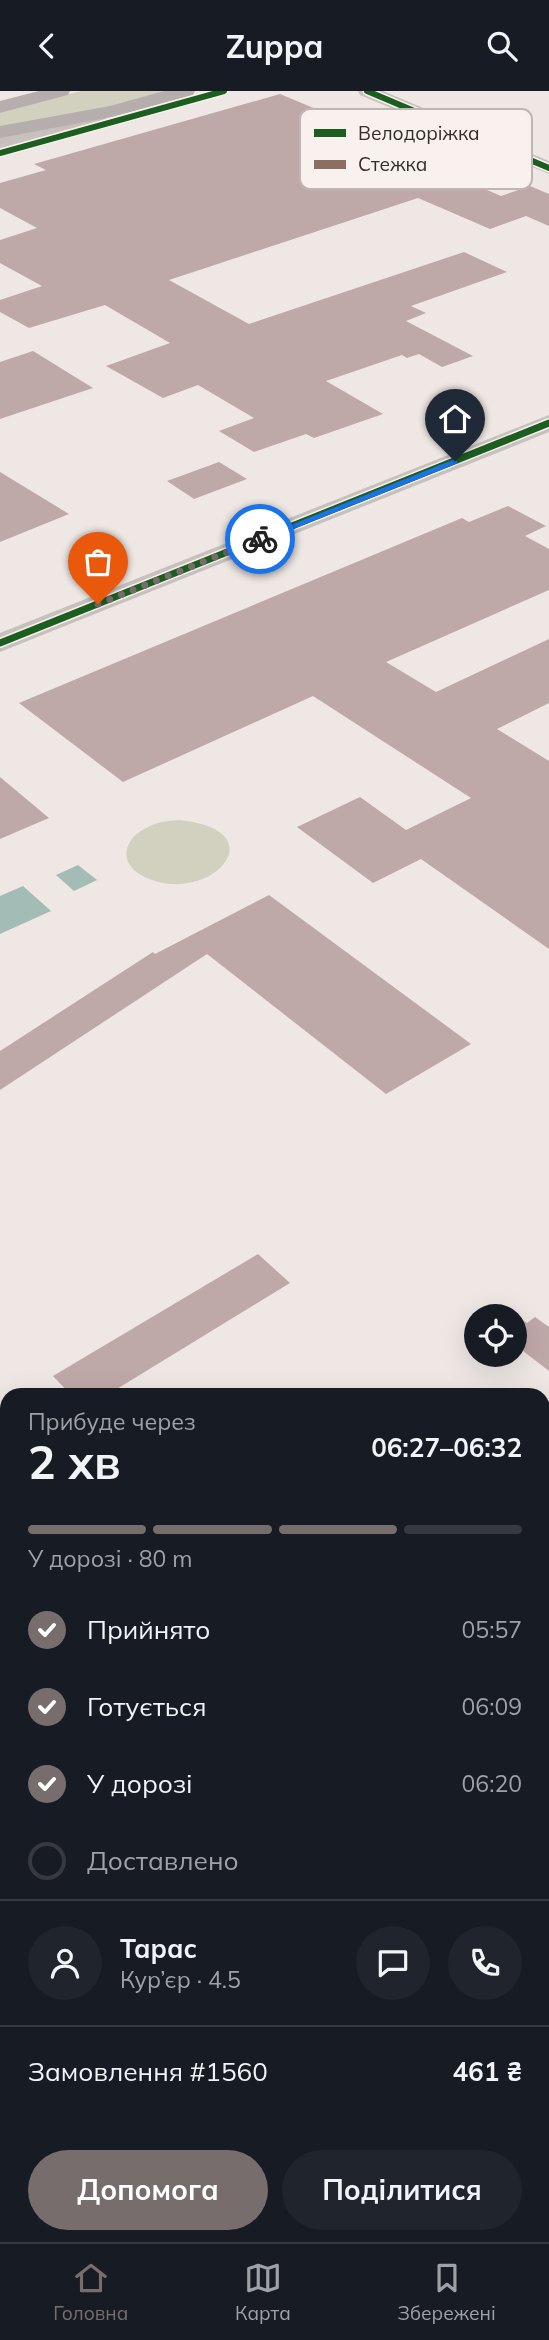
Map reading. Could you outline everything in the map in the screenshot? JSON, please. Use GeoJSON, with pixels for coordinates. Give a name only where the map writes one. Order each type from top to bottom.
{"type":"FeatureCollection","features":[{"type":"Feature","properties":{"kind":"main road"},"geometry":{"type":"LineString","coordinates":[[0,107],[61,91]]}},
{"type":"Feature","properties":{"kind":"main road"},"geometry":{"type":"LineString","coordinates":[[0,132],[111,111],[186,91]]}},
{"type":"Feature","properties":{"kind":"street"},"geometry":{"type":"LineString","coordinates":[[367,91],[410,109]]}},
{"type":"Feature","properties":{"kind":"street"},"geometry":{"type":"LineString","coordinates":[[0,143],[111,111]]}},
{"type":"Feature","properties":{"kind":"street"},"geometry":{"type":"LineString","coordinates":[[532,161],[549,168]]}},
{"type":"Feature","properties":{"kind":"street"},"geometry":{"type":"LineString","coordinates":[[0,643],[549,423]]}},
{"type":"Feature","properties":{"kind":"green space"},"geometry":{"type":"Polygon","coordinates":[[[81,91],[165,91],[149,99],[0,128],[0,113],[81,91]]]}},
{"type":"Feature","properties":{"kind":"green space"},"geometry":{"type":"Polygon","coordinates":[[[179,820],[210,827],[226,838],[229,851],[223,865],[209,876],[189,883],[166,883],[141,875],[133,869],[129,863],[127,849],[134,837],[155,824],[179,820]]]}},
{"type":"Feature","properties":{"kind":"water"},"geometry":{"type":"Polygon","coordinates":[[[78,865],[97,880],[74,891],[56,875],[78,865]]]}},
{"type":"Feature","properties":{"kind":"water"},"geometry":{"type":"Polygon","coordinates":[[[23,886],[51,911],[0,934],[0,896],[23,886]]]}},
{"type":"Feature","properties":{"kind":"building"},"geometry":{"type":"Polygon","coordinates":[[[280,94],[316,109],[300,109],[300,189],[485,189],[501,196],[532,187],[549,194],[549,226],[526,216],[490,229],[418,198],[169,280],[249,324],[464,252],[507,272],[411,306],[426,313],[406,321],[473,356],[442,367],[419,354],[407,358],[402,355],[326,381],[383,414],[314,438],[306,434],[254,452],[219,431],[254,418],[198,385],[163,398],[106,366],[170,343],[105,305],[29,328],[0,312],[0,300],[42,286],[0,263],[0,240],[37,228],[0,208],[0,183],[46,170],[34,164],[280,94]]]}},
{"type":"Feature","properties":{"kind":"building"},"geometry":{"type":"Polygon","coordinates":[[[33,351],[93,388],[0,419],[0,362],[33,351]]]}},
{"type":"Feature","properties":{"kind":"building"},"geometry":{"type":"Polygon","coordinates":[[[219,462],[247,479],[194,499],[167,481],[219,462]]]}},
{"type":"Feature","properties":{"kind":"building"},"geometry":{"type":"Polygon","coordinates":[[[0,472],[69,514],[0,542],[0,472]]]}},
{"type":"Feature","properties":{"kind":"building"},"geometry":{"type":"Polygon","coordinates":[[[508,506],[546,526],[525,536],[549,549],[549,590],[386,662],[436,692],[549,639],[549,703],[497,729],[549,761],[549,949],[421,859],[373,883],[297,827],[360,797],[406,830],[471,798],[313,696],[123,782],[19,703],[462,518],[469,522],[508,506]]]}},
{"type":"Feature","properties":{"kind":"building"},"geometry":{"type":"Polygon","coordinates":[[[0,777],[49,818],[0,839],[0,777]]]}},
{"type":"Feature","properties":{"kind":"building"},"geometry":{"type":"Polygon","coordinates":[[[269,895],[471,1044],[386,1094],[207,954],[0,1090],[0,1051],[153,952],[155,954],[269,895]]]}},
{"type":"Feature","properties":{"kind":"building"},"geometry":{"type":"Polygon","coordinates":[[[258,1254],[290,1283],[118,1388],[64,1388],[53,1376],[258,1254]]]}},
{"type":"Feature","properties":{"kind":"building"},"geometry":{"type":"Polygon","coordinates":[[[535,1317],[549,1327],[549,1371],[527,1354],[527,1323],[535,1317]]]}},
{"type":"Feature","properties":{"kind":"cycle path"},"geometry":{"type":"LineString","coordinates":[[0,153],[224,91]]}},
{"type":"Feature","properties":{"kind":"cycle path"},"geometry":{"type":"LineString","coordinates":[[367,91],[410,109]]}},
{"type":"Feature","properties":{"kind":"cycle path"},"geometry":{"type":"LineString","coordinates":[[532,161],[549,168]]}},
{"type":"Feature","properties":{"kind":"cycle path"},"geometry":{"type":"LineString","coordinates":[[0,643],[549,423]]}},
{"type":"Feature","properties":{"kind":"way so far"},"geometry":{"type":"LineString","coordinates":[[98,604],[260,539]]}},
{"type":"Feature","properties":{"kind":"route"},"geometry":{"type":"LineString","coordinates":[[260,539],[455,461]]}}]}
